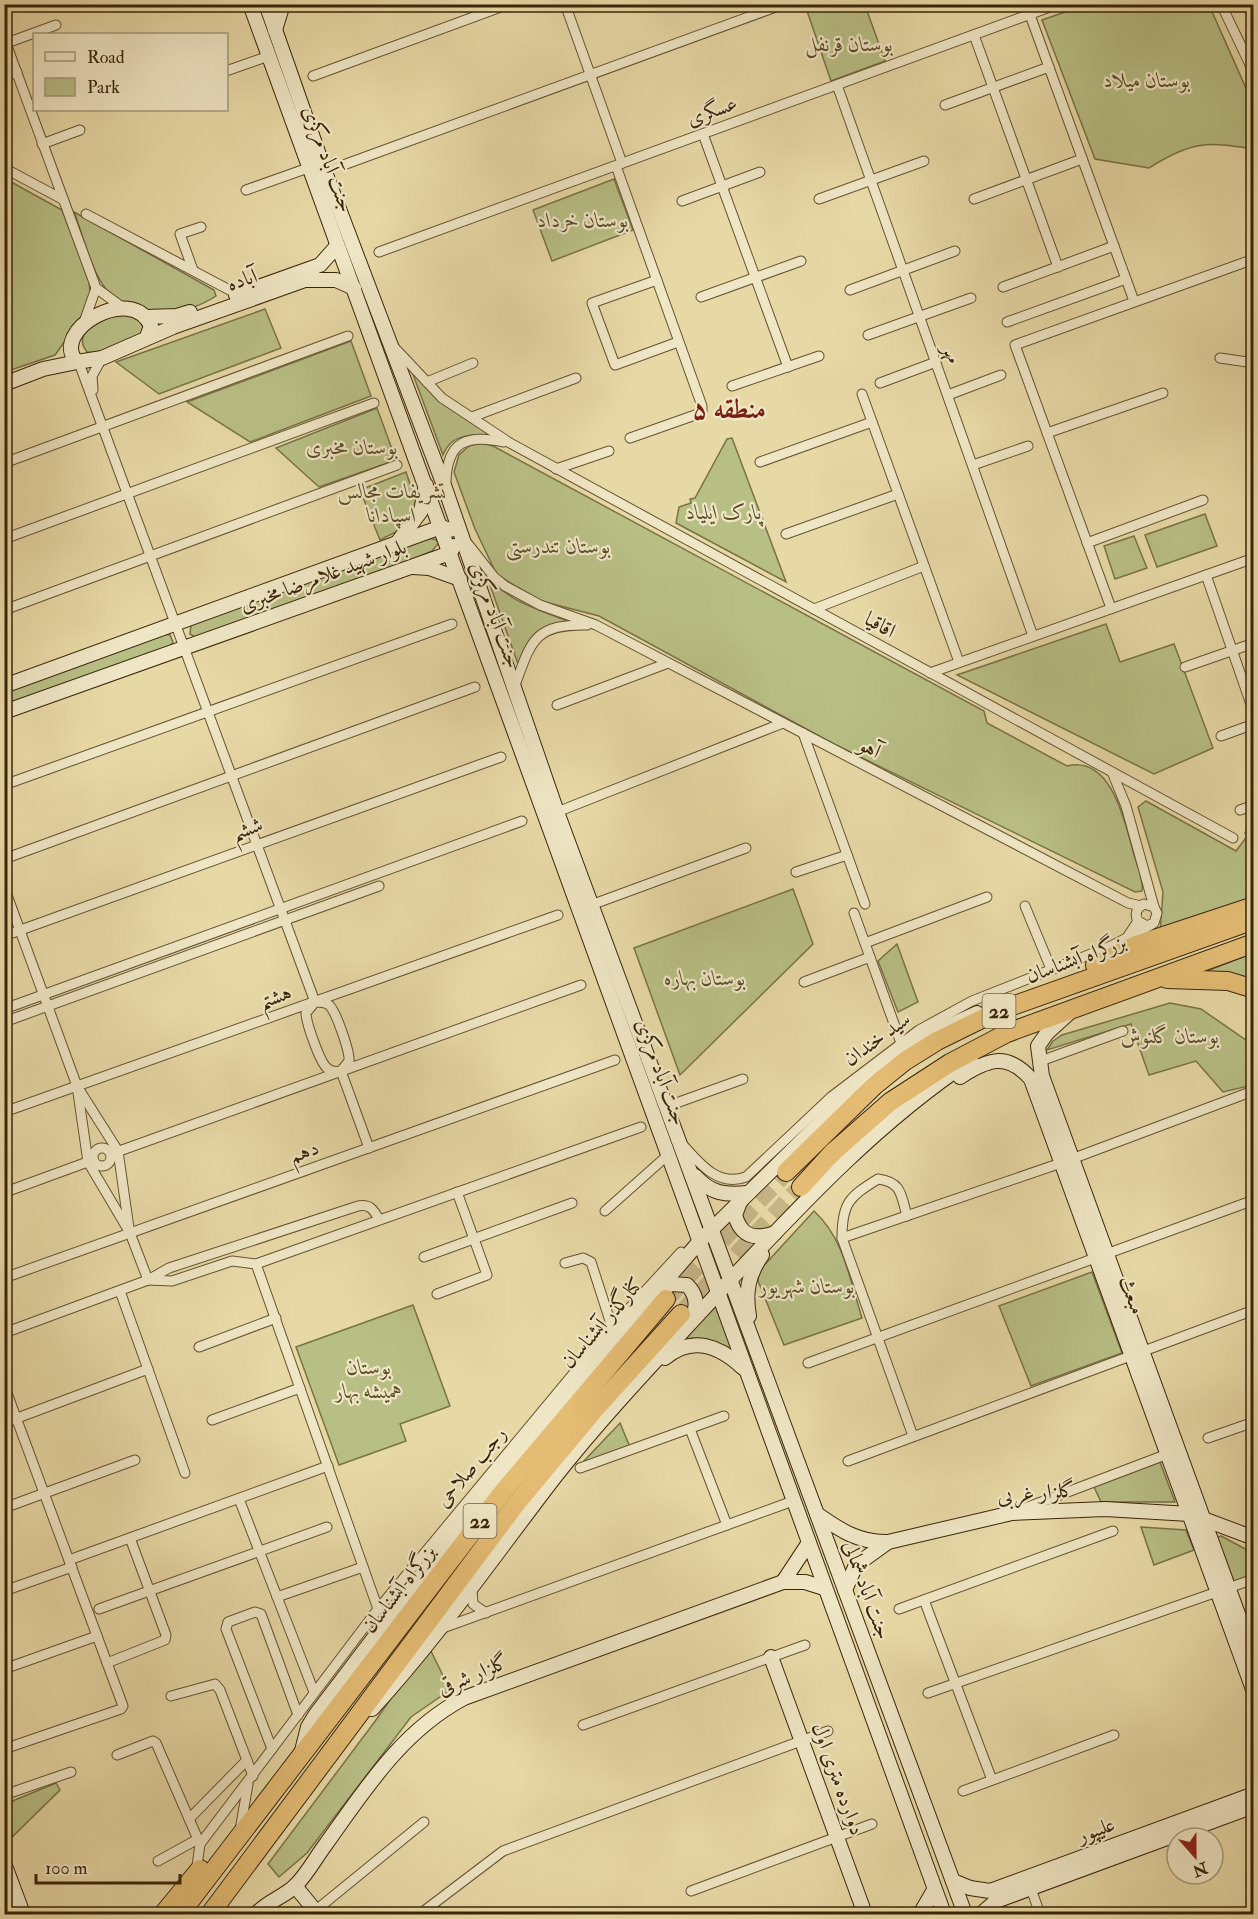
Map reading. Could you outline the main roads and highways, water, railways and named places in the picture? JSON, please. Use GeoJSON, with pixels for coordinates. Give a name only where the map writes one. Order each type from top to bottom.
{"type":"FeatureCollection","features":[{"type":"Feature","properties":{"kind":"highway"},"geometry":{"type":"LineString","coordinates":[[1054,990],[1136,945],[1254,906]]}},
{"type":"Feature","properties":{"kind":"highway","name":"بزرگراه آبشناسان"},"geometry":{"type":"LineString","coordinates":[[786,1172],[874,1086],[905,1061],[937,1041],[1013,1005],[1254,920]]}},
{"type":"Feature","properties":{"kind":"highway","name":"22"},"geometry":{"type":"LineString","coordinates":[[801,1186],[861,1126],[912,1086],[950,1063],[1023,1027],[1254,943]]}},
{"type":"Feature","properties":{"kind":"highway"},"geometry":{"type":"LineString","coordinates":[[1159,979],[1228,981],[1254,989]]}},
{"type":"Feature","properties":{"kind":"highway","name":"بزرگراه آبشناسان"},"geometry":{"type":"LineString","coordinates":[[180,1914],[302,1751],[541,1443],[659,1296]]}},
{"type":"Feature","properties":{"kind":"highway","name":"بزرگراه آبشناسان"},"geometry":{"type":"LineString","coordinates":[[210,1914],[516,1504],[596,1408],[686,1318]]}},
{"type":"Feature","properties":{"kind":"highway"},"geometry":{"type":"LineString","coordinates":[[150,1914],[169,1890],[226,1851]]}},
{"type":"Feature","properties":{"kind":"highway"},"geometry":{"type":"LineString","coordinates":[[163,1914],[196,1871]]}},
{"type":"Feature","properties":{"kind":"main road","name":"جنت آباد مرکزی"},"geometry":{"type":"LineString","coordinates":[[250,4],[718,1293]]}},
{"type":"Feature","properties":{"kind":"main road","name":"جنت آباد مرکزی"},"geometry":{"type":"LineString","coordinates":[[266,4],[388,340],[445,488],[557,812],[731,1280]]}},
{"type":"Feature","properties":{"kind":"main road"},"geometry":{"type":"LineString","coordinates":[[275,30],[283,4]]}},
{"type":"Feature","properties":{"kind":"main road","name":"آباده"},"geometry":{"type":"LineString","coordinates":[[76,358],[102,358],[147,338],[305,280],[315,273],[337,246]]}},
{"type":"Feature","properties":{"kind":"main road","name":"آباده"},"geometry":{"type":"LineString","coordinates":[[145,317],[177,316],[237,294],[315,273],[354,288]]}},
{"type":"Feature","properties":{"kind":"main road"},"geometry":{"type":"LineString","coordinates":[[4,384],[76,358],[83,325],[105,311],[126,310],[145,317],[151,326],[147,338]]}},
{"type":"Feature","properties":{"kind":"main road"},"geometry":{"type":"LineString","coordinates":[[395,544],[421,511],[426,484]]}},
{"type":"Feature","properties":{"kind":"main road"},"geometry":{"type":"LineString","coordinates":[[441,527],[461,535],[450,553]]}},
{"type":"Feature","properties":{"kind":"main road","name":"بلوار شهید غلامرضا مخبری"},"geometry":{"type":"LineString","coordinates":[[4,686],[441,527]]}},
{"type":"Feature","properties":{"kind":"main road","name":"بلوار شهید غلامرضا مخبری"},"geometry":{"type":"LineString","coordinates":[[4,712],[450,553]]}},
{"type":"Feature","properties":{"kind":"main road"},"geometry":{"type":"LineString","coordinates":[[411,566],[429,568],[460,579]]}},
{"type":"Feature","properties":{"kind":"main road","name":"کنارگذر آبشناسان"},"geometry":{"type":"LineString","coordinates":[[659,1296],[700,1241],[847,1096],[900,1054],[955,1021],[980,1012],[1013,1005]]}},
{"type":"Feature","properties":{"kind":"main road","name":"مبعث"},"geometry":{"type":"LineString","coordinates":[[1072,1010],[1047,1033],[1038,1046],[1038,1062],[1067,1161],[1172,1452],[1190,1515],[1254,1658]]}},
{"type":"Feature","properties":{"kind":"main road"},"geometry":{"type":"LineString","coordinates":[[621,1025],[635,1019]]}},
{"type":"Feature","properties":{"kind":"main road"},"geometry":{"type":"LineString","coordinates":[[686,1318],[718,1293],[793,1214],[880,1128],[921,1095],[1023,1027]]}},
{"type":"Feature","properties":{"kind":"main road","name":"مبعث"},"geometry":{"type":"LineString","coordinates":[[880,1128],[964,1074],[999,1059],[1011,1062],[1031,1079],[1067,1161]]}},
{"type":"Feature","properties":{"kind":"main road"},"geometry":{"type":"LineString","coordinates":[[693,1173],[711,1190],[721,1194],[744,1197],[735,1215],[743,1232],[759,1237],[776,1233]]}},
{"type":"Feature","properties":{"kind":"main road"},"geometry":{"type":"LineString","coordinates":[[659,1296],[690,1236],[678,1181]]}},
{"type":"Feature","properties":{"kind":"main road"},"geometry":{"type":"LineString","coordinates":[[755,1348],[747,1305],[749,1276],[793,1214]]}},
{"type":"Feature","properties":{"kind":"main road","name":"جنت آباد شمالی"},"geometry":{"type":"LineString","coordinates":[[731,1280],[965,1914]]}},
{"type":"Feature","properties":{"kind":"main road"},"geometry":{"type":"LineString","coordinates":[[322,1764],[391,1688],[556,1476],[697,1305],[695,1296],[687,1285],[671,1284],[659,1296]]}},
{"type":"Feature","properties":{"kind":"main road","name":"جنت آباد شمالی"},"geometry":{"type":"LineString","coordinates":[[718,1293],[944,1914]]}},
{"type":"Feature","properties":{"kind":"main road"},"geometry":{"type":"LineString","coordinates":[[614,1407],[672,1352],[690,1345],[708,1346],[721,1350],[746,1371]]}},
{"type":"Feature","properties":{"kind":"main road"},"geometry":{"type":"LineString","coordinates":[[763,1417],[768,1409],[779,1411]]}},
{"type":"Feature","properties":{"kind":"main road","name":"مبعث"},"geometry":{"type":"LineString","coordinates":[[1172,1452],[1204,1518],[1222,1589],[1254,1692]]}},
{"type":"Feature","properties":{"kind":"main road","name":"گلزار غربی"},"geometry":{"type":"LineString","coordinates":[[817,1514],[862,1540],[888,1542],[1012,1513],[1105,1509],[1190,1515],[1204,1518],[1254,1538]]}},
{"type":"Feature","properties":{"kind":"main road","name":"گلزار غربی"},"geometry":{"type":"LineString","coordinates":[[845,1590],[856,1565],[888,1542]]}},
{"type":"Feature","properties":{"kind":"main road"},"geometry":{"type":"LineString","coordinates":[[783,1582],[808,1544]]}},
{"type":"Feature","properties":{"kind":"main road","name":"گلزار شرقی"},"geometry":{"type":"LineString","coordinates":[[256,1914],[267,1902],[295,1886],[385,1762],[425,1722],[443,1709],[464,1698],[783,1582],[806,1582],[824,1588]]}},
{"type":"Feature","properties":{"kind":"main road","name":"دوارده متری اول"},"geometry":{"type":"LineString","coordinates":[[771,1657],[865,1914]]}},
{"type":"Feature","properties":{"kind":"main road","name":"علیپور"},"geometry":{"type":"LineString","coordinates":[[981,1914],[996,1901],[1029,1883],[1254,1794]]}},
{"type":"Feature","properties":{"kind":"main road","name":"علیپور"},"geometry":{"type":"LineString","coordinates":[[953,1881],[970,1888],[990,1891],[1029,1883],[1254,1806]]}},
{"type":"Feature","properties":{"kind":"main road"},"geometry":{"type":"LineString","coordinates":[[4,1863],[23,1914]]}},
{"type":"Feature","properties":{"kind":"main road"},"geometry":{"type":"LineString","coordinates":[[295,1886],[316,1913]]}},
{"type":"Feature","properties":{"kind":"main road"},"geometry":{"type":"LineString","coordinates":[[920,1914],[934,1890]]}},
{"type":"Feature","properties":{"kind":"tunnel"},"geometry":{"type":"LineString","coordinates":[[666,1299],[786,1172]]}},
{"type":"Feature","properties":{"kind":"tunnel"},"geometry":{"type":"LineString","coordinates":[[681,1314],[801,1187]]}},
{"type":"Feature","properties":{"kind":"district","name":"منطقه ۵"},"geometry":{"type":"Point","coordinates":[729,409]}},
{"type":"Feature","properties":{"kind":"park label","name":"بوستان قرنفل"},"geometry":{"type":"Point","coordinates":[849,44]}},
{"type":"Feature","properties":{"kind":"park label","name":"بوستان میلاد"},"geometry":{"type":"Point","coordinates":[1147,80]}},
{"type":"Feature","properties":{"kind":"park label","name":"بوستان خرداد"},"geometry":{"type":"Point","coordinates":[583,220]}},
{"type":"Feature","properties":{"kind":"park label","name":"بوستان مخبری"},"geometry":{"type":"Point","coordinates":[352,447]}},
{"type":"Feature","properties":{"kind":"park label","name":"تشریفات مجالس اسپادانا"},"geometry":{"type":"Point","coordinates":[392,503]}},
{"type":"Feature","properties":{"kind":"park label","name":"پارک ایلیاد"},"geometry":{"type":"Point","coordinates":[724,512]}},
{"type":"Feature","properties":{"kind":"park label","name":"بوستان تندرستی"},"geometry":{"type":"Point","coordinates":[558,546]}},
{"type":"Feature","properties":{"kind":"park label","name":"بوستان بهاره"},"geometry":{"type":"Point","coordinates":[705,978]}},
{"type":"Feature","properties":{"kind":"park label","name":"بوستان گلنوش"},"geometry":{"type":"Point","coordinates":[1170,1036]}},
{"type":"Feature","properties":{"kind":"park label","name":"بوستان شهریور"},"geometry":{"type":"Point","coordinates":[807,1286]}},
{"type":"Feature","properties":{"kind":"park label","name":"بوستان همیشه بهار"},"geometry":{"type":"Point","coordinates":[369,1379]}}]}
